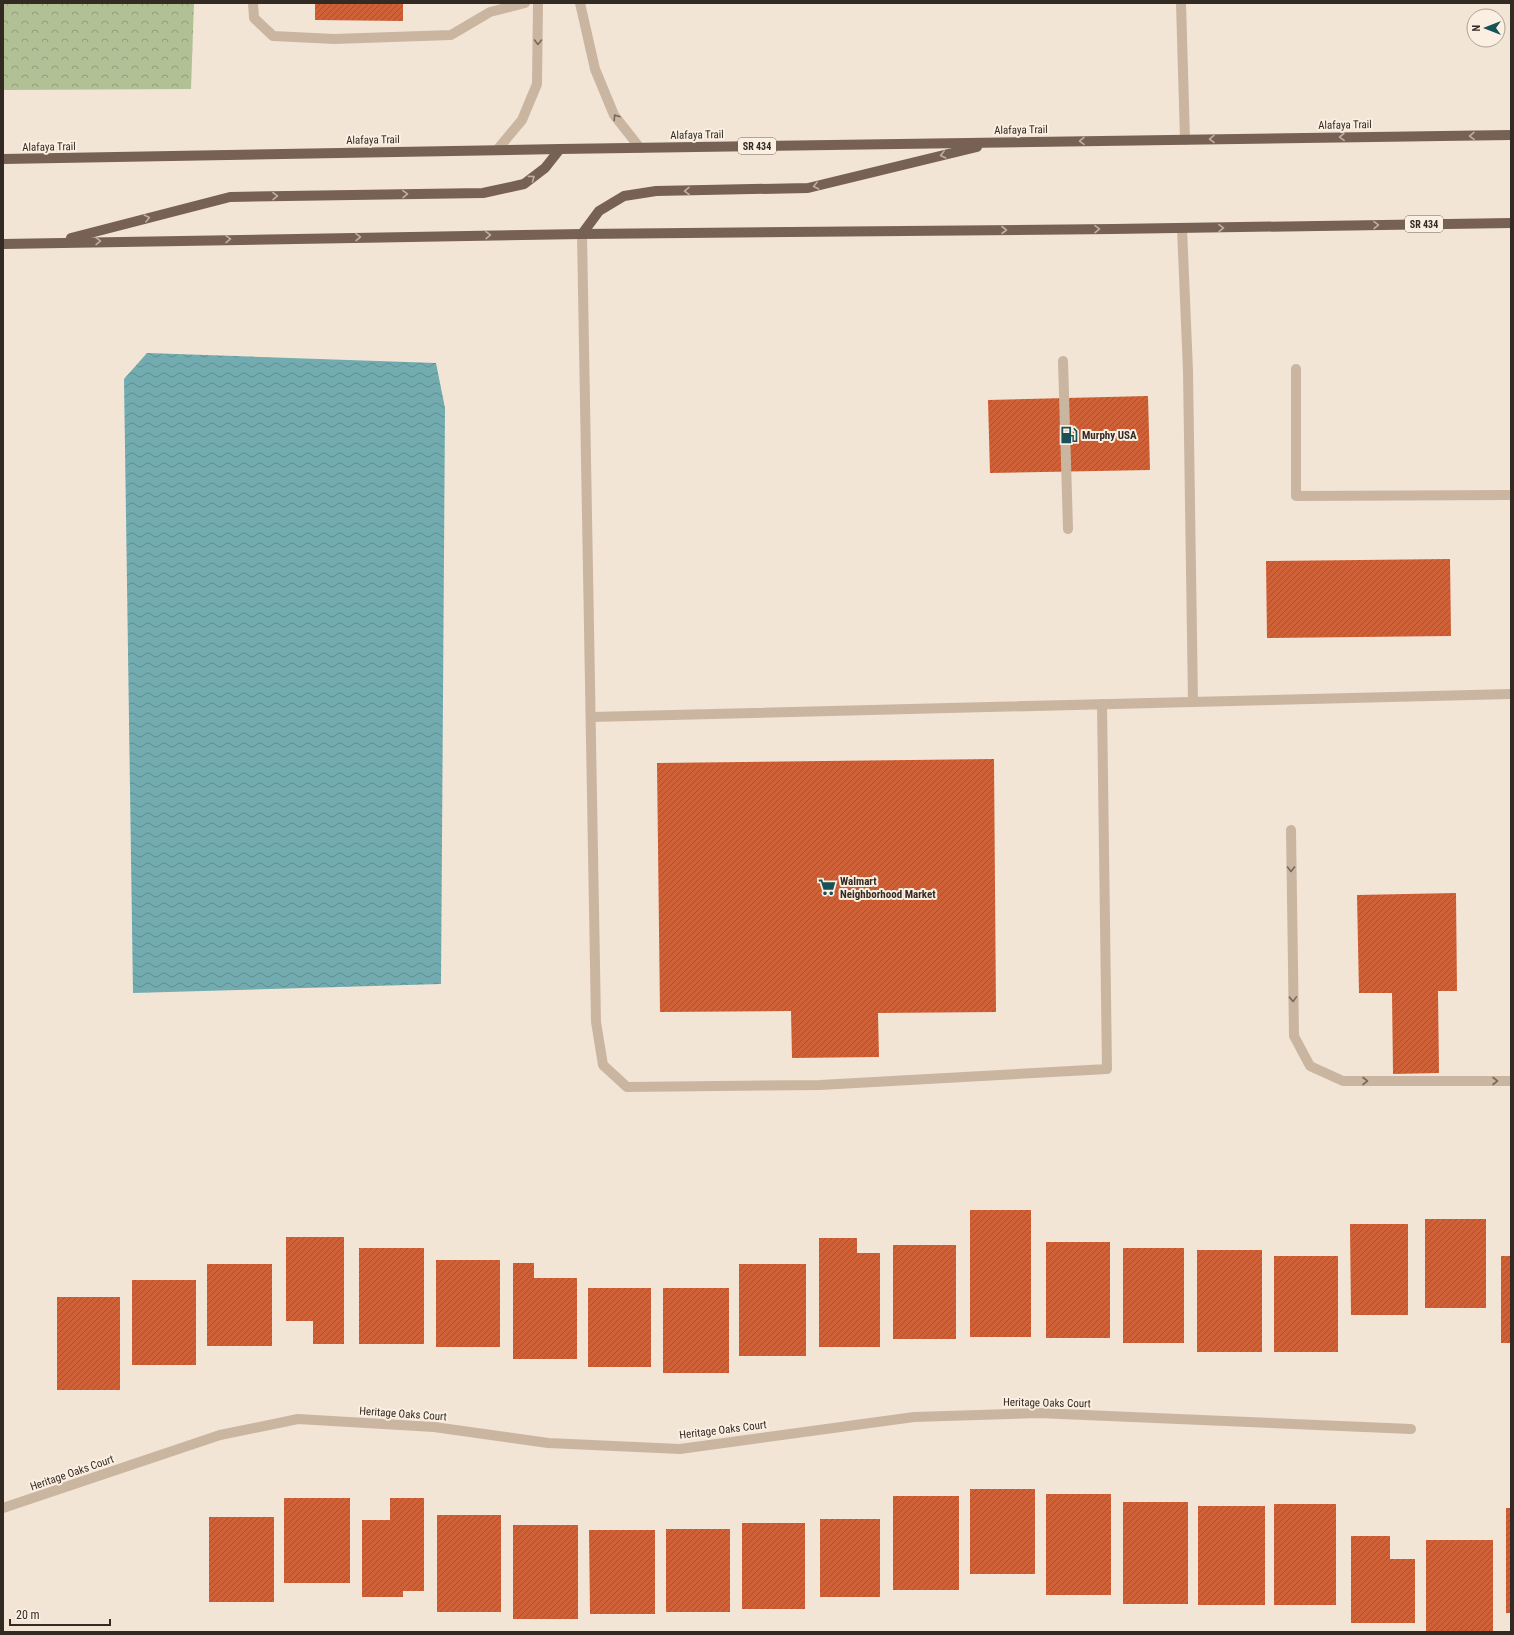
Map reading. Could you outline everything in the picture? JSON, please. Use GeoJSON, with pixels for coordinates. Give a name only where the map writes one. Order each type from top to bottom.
{"type":"FeatureCollection","features":[{"type":"Feature","properties":{"kind":"main road","name":"Alafaya Trail"},"geometry":{"type":"LineString","coordinates":[[3,160],[497,150],[1511,135]]}},
{"type":"Feature","properties":{"kind":"main road"},"geometry":{"type":"LineString","coordinates":[[582,234],[599,211],[624,196],[656,191],[808,188],[994,142]]}},
{"type":"Feature","properties":{"kind":"main road"},"geometry":{"type":"LineString","coordinates":[[55,242],[230,197],[483,193],[524,184],[545,168],[560,149]]}},
{"type":"Feature","properties":{"kind":"main road","name":"SR 434"},"geometry":{"type":"LineString","coordinates":[[3,244],[582,234],[1511,223]]}},
{"type":"Feature","properties":{"kind":"street"},"geometry":{"type":"LineString","coordinates":[[254,3],[254,18],[273,36],[334,39],[451,35],[490,12],[525,3]]}},
{"type":"Feature","properties":{"kind":"street"},"geometry":{"type":"LineString","coordinates":[[497,150],[522,120],[537,84],[538,3]]}},
{"type":"Feature","properties":{"kind":"street"},"geometry":{"type":"LineString","coordinates":[[580,3],[595,70],[614,115],[640,148]]}},
{"type":"Feature","properties":{"kind":"street"},"geometry":{"type":"LineString","coordinates":[[1181,3],[1185,140]]}},
{"type":"Feature","properties":{"kind":"street"},"geometry":{"type":"LineString","coordinates":[[1182,228],[1188,371],[1193,702]]}},
{"type":"Feature","properties":{"kind":"street"},"geometry":{"type":"LineString","coordinates":[[582,234],[596,1022],[603,1064],[627,1086],[820,1085],[1107,1069],[1102,704]]}},
{"type":"Feature","properties":{"kind":"street"},"geometry":{"type":"LineString","coordinates":[[1063,361],[1068,529]]}},
{"type":"Feature","properties":{"kind":"street"},"geometry":{"type":"LineString","coordinates":[[1296,369],[1296,496],[1509,495]]}},
{"type":"Feature","properties":{"kind":"street"},"geometry":{"type":"LineString","coordinates":[[591,717],[1511,694]]}},
{"type":"Feature","properties":{"kind":"street"},"geometry":{"type":"LineString","coordinates":[[1291,830],[1294,1036],[1310,1066],[1343,1081],[1511,1081]]}},
{"type":"Feature","properties":{"kind":"street","name":"Heritage Oaks Court"},"geometry":{"type":"LineString","coordinates":[[3,1508],[220,1435],[298,1419],[434,1427],[548,1443],[680,1449],[914,1417],[1030,1414],[1411,1429]]}},
{"type":"Feature","properties":{"kind":"green space"},"geometry":{"type":"Polygon","coordinates":[[[3,3],[194,3],[191,89],[3,90],[3,3]]]}},
{"type":"Feature","properties":{"kind":"water"},"geometry":{"type":"Polygon","coordinates":[[[147,353],[436,363],[445,408],[441,984],[133,993],[124,379],[147,353]]]}},
{"type":"Feature","properties":{"kind":"building"},"geometry":{"type":"Polygon","coordinates":[[[315,3],[403,3],[403,21],[315,20],[315,3]]]}},
{"type":"Feature","properties":{"kind":"building","name":"Murphy USA"},"geometry":{"type":"Polygon","coordinates":[[[1148,396],[1150,470],[990,473],[988,400],[1148,396]]]}},
{"type":"Feature","properties":{"kind":"building"},"geometry":{"type":"Polygon","coordinates":[[[1450,559],[1451,636],[1267,638],[1266,561],[1450,559]]]}},
{"type":"Feature","properties":{"kind":"building","name":"Walmart Neighborhood Market"},"geometry":{"type":"Polygon","coordinates":[[[994,759],[996,1012],[878,1013],[879,1057],[792,1058],[791,1011],[660,1012],[657,763],[994,759]]]}},
{"type":"Feature","properties":{"kind":"building"},"geometry":{"type":"Polygon","coordinates":[[[1456,893],[1457,991],[1438,991],[1439,1073],[1393,1074],[1392,993],[1359,993],[1357,895],[1456,893]]]}},
{"type":"Feature","properties":{"kind":"building"},"geometry":{"type":"Polygon","coordinates":[[[970,1210],[1031,1210],[1031,1337],[970,1337],[970,1210]]]}},
{"type":"Feature","properties":{"kind":"building"},"geometry":{"type":"Polygon","coordinates":[[[1425,1219],[1486,1219],[1486,1308],[1425,1308],[1425,1219]]]}},
{"type":"Feature","properties":{"kind":"building"},"geometry":{"type":"Polygon","coordinates":[[[1350,1224],[1408,1224],[1408,1315],[1351,1315],[1350,1224]]]}},
{"type":"Feature","properties":{"kind":"building"},"geometry":{"type":"Polygon","coordinates":[[[286,1237],[344,1237],[344,1344],[313,1344],[313,1321],[286,1321],[286,1237]]]}},
{"type":"Feature","properties":{"kind":"building"},"geometry":{"type":"Polygon","coordinates":[[[819,1238],[857,1238],[857,1253],[880,1253],[880,1347],[819,1347],[819,1238]]]}},
{"type":"Feature","properties":{"kind":"building"},"geometry":{"type":"Polygon","coordinates":[[[1046,1242],[1110,1242],[1110,1338],[1046,1338],[1046,1242]]]}},
{"type":"Feature","properties":{"kind":"building"},"geometry":{"type":"Polygon","coordinates":[[[893,1245],[956,1245],[956,1339],[893,1339],[893,1245]]]}},
{"type":"Feature","properties":{"kind":"building"},"geometry":{"type":"Polygon","coordinates":[[[359,1248],[424,1248],[424,1344],[359,1344],[359,1248]]]}},
{"type":"Feature","properties":{"kind":"building"},"geometry":{"type":"Polygon","coordinates":[[[1123,1248],[1184,1248],[1184,1343],[1123,1343],[1123,1248]]]}},
{"type":"Feature","properties":{"kind":"building"},"geometry":{"type":"Polygon","coordinates":[[[1197,1250],[1262,1250],[1262,1352],[1197,1352],[1197,1250]]]}},
{"type":"Feature","properties":{"kind":"building"},"geometry":{"type":"Polygon","coordinates":[[[1274,1256],[1338,1256],[1338,1352],[1274,1352],[1274,1256]]]}},
{"type":"Feature","properties":{"kind":"building"},"geometry":{"type":"Polygon","coordinates":[[[1501,1256],[1511,1256],[1511,1343],[1501,1343],[1501,1256]]]}},
{"type":"Feature","properties":{"kind":"building"},"geometry":{"type":"Polygon","coordinates":[[[436,1260],[500,1260],[500,1347],[436,1347],[436,1260]]]}},
{"type":"Feature","properties":{"kind":"building"},"geometry":{"type":"Polygon","coordinates":[[[513,1263],[534,1263],[534,1278],[577,1278],[577,1359],[513,1359],[513,1263]]]}},
{"type":"Feature","properties":{"kind":"building"},"geometry":{"type":"Polygon","coordinates":[[[207,1264],[272,1264],[272,1346],[207,1346],[207,1264]]]}},
{"type":"Feature","properties":{"kind":"building"},"geometry":{"type":"Polygon","coordinates":[[[739,1264],[806,1264],[806,1356],[739,1356],[739,1264]]]}},
{"type":"Feature","properties":{"kind":"building"},"geometry":{"type":"Polygon","coordinates":[[[132,1280],[196,1280],[196,1365],[132,1365],[132,1280]]]}},
{"type":"Feature","properties":{"kind":"building"},"geometry":{"type":"Polygon","coordinates":[[[588,1288],[651,1288],[651,1367],[588,1367],[588,1288]]]}},
{"type":"Feature","properties":{"kind":"building"},"geometry":{"type":"Polygon","coordinates":[[[663,1288],[729,1288],[729,1373],[663,1373],[663,1288]]]}},
{"type":"Feature","properties":{"kind":"building"},"geometry":{"type":"Polygon","coordinates":[[[57,1297],[120,1297],[120,1390],[57,1390],[57,1297]]]}},
{"type":"Feature","properties":{"kind":"building"},"geometry":{"type":"Polygon","coordinates":[[[970,1489],[1035,1489],[1035,1574],[970,1574],[970,1489]]]}},
{"type":"Feature","properties":{"kind":"building"},"geometry":{"type":"Polygon","coordinates":[[[1046,1494],[1111,1494],[1111,1595],[1046,1595],[1046,1494]]]}},
{"type":"Feature","properties":{"kind":"building"},"geometry":{"type":"Polygon","coordinates":[[[893,1496],[959,1496],[959,1590],[893,1590],[893,1496]]]}},
{"type":"Feature","properties":{"kind":"building"},"geometry":{"type":"Polygon","coordinates":[[[284,1498],[350,1498],[350,1583],[284,1583],[284,1498]]]}},
{"type":"Feature","properties":{"kind":"building"},"geometry":{"type":"Polygon","coordinates":[[[390,1498],[424,1498],[424,1591],[403,1591],[403,1597],[362,1597],[362,1520],[390,1520],[390,1498]]]}},
{"type":"Feature","properties":{"kind":"building"},"geometry":{"type":"Polygon","coordinates":[[[1123,1502],[1188,1502],[1188,1604],[1123,1604],[1123,1502]]]}},
{"type":"Feature","properties":{"kind":"building"},"geometry":{"type":"Polygon","coordinates":[[[1274,1504],[1336,1504],[1336,1605],[1274,1605],[1274,1504]]]}},
{"type":"Feature","properties":{"kind":"building"},"geometry":{"type":"Polygon","coordinates":[[[1198,1506],[1265,1506],[1265,1605],[1198,1605],[1198,1506]]]}},
{"type":"Feature","properties":{"kind":"building"},"geometry":{"type":"Polygon","coordinates":[[[1506,1508],[1511,1508],[1511,1613],[1506,1613],[1506,1508]]]}},
{"type":"Feature","properties":{"kind":"building"},"geometry":{"type":"Polygon","coordinates":[[[437,1515],[501,1515],[501,1612],[437,1612],[437,1515]]]}},
{"type":"Feature","properties":{"kind":"building"},"geometry":{"type":"Polygon","coordinates":[[[209,1517],[274,1517],[274,1602],[209,1602],[209,1517]]]}},
{"type":"Feature","properties":{"kind":"building"},"geometry":{"type":"Polygon","coordinates":[[[820,1519],[880,1519],[880,1597],[820,1597],[820,1519]]]}},
{"type":"Feature","properties":{"kind":"building"},"geometry":{"type":"Polygon","coordinates":[[[742,1523],[805,1523],[805,1609],[742,1609],[742,1523]]]}},
{"type":"Feature","properties":{"kind":"building"},"geometry":{"type":"Polygon","coordinates":[[[513,1525],[578,1525],[578,1619],[513,1619],[513,1525]]]}},
{"type":"Feature","properties":{"kind":"building"},"geometry":{"type":"Polygon","coordinates":[[[666,1529],[730,1529],[730,1612],[666,1612],[666,1529]]]}},
{"type":"Feature","properties":{"kind":"building"},"geometry":{"type":"Polygon","coordinates":[[[589,1530],[655,1530],[655,1614],[590,1614],[589,1530]]]}},
{"type":"Feature","properties":{"kind":"building"},"geometry":{"type":"Polygon","coordinates":[[[1351,1536],[1390,1536],[1390,1559],[1415,1559],[1415,1623],[1351,1623],[1351,1536]]]}},
{"type":"Feature","properties":{"kind":"building"},"geometry":{"type":"Polygon","coordinates":[[[1426,1540],[1493,1540],[1493,1632],[1426,1632],[1426,1540]]]}},
{"type":"Feature","properties":{"kind":"place","name":"Murphy USA"},"geometry":{"type":"Point","coordinates":[1069,435]}},
{"type":"Feature","properties":{"kind":"place","name":"Walmart Neighborhood Market"},"geometry":{"type":"Point","coordinates":[827,887]}}]}
